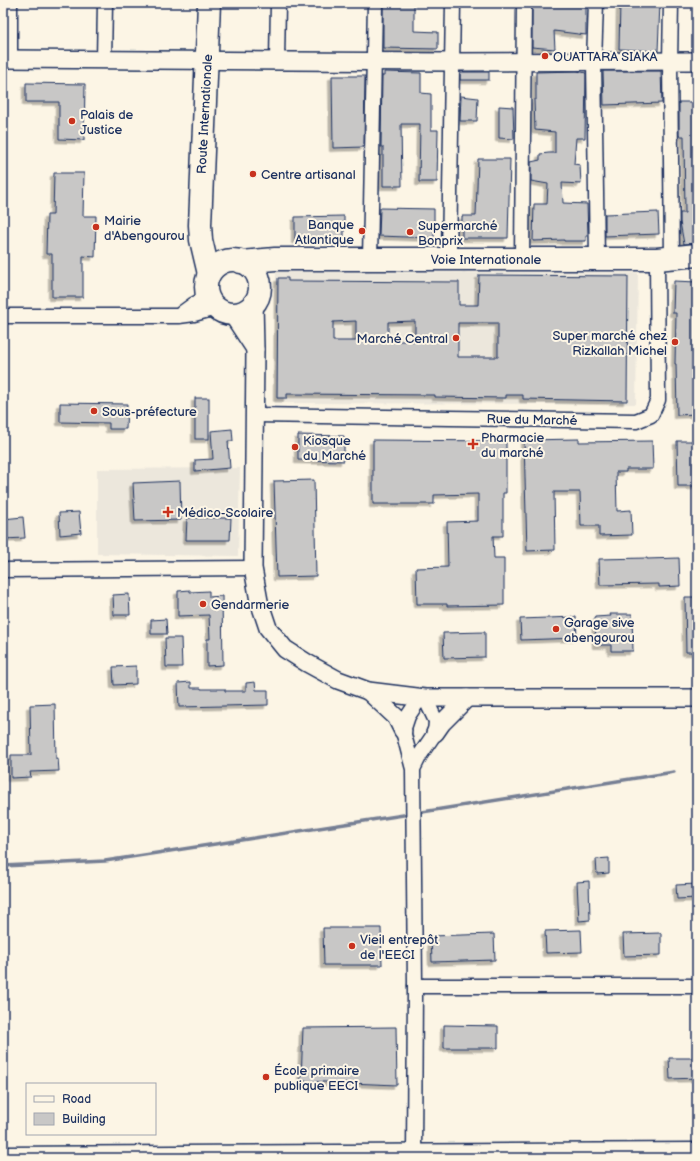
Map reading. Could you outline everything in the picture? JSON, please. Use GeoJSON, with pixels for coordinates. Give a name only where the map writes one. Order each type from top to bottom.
{"type":"FeatureCollection","features":[{"type":"Feature","properties":{"kind":"main road","name":"Route Internationale"},"geometry":{"type":"LineString","coordinates":[[209,3],[200,225],[200,240],[209,274]]}},
{"type":"Feature","properties":{"kind":"main road"},"geometry":{"type":"LineString","coordinates":[[200,225],[259,281],[258,296],[248,309],[240,312],[218,306],[206,289],[206,281],[209,274],[220,263],[242,265]]}},
{"type":"Feature","properties":{"kind":"main road","name":"Voie Internationale"},"geometry":{"type":"LineString","coordinates":[[242,265],[275,259],[665,258],[697,255]]}},
{"type":"Feature","properties":{"kind":"street"},"geometry":{"type":"LineString","coordinates":[[10,3],[7,59],[374,62],[697,61]]}},
{"type":"Feature","properties":{"kind":"street"},"geometry":{"type":"LineString","coordinates":[[104,60],[105,3]]}},
{"type":"Feature","properties":{"kind":"street"},"geometry":{"type":"LineString","coordinates":[[277,61],[278,3]]}},
{"type":"Feature","properties":{"kind":"street"},"geometry":{"type":"LineString","coordinates":[[370,259],[375,3]]}},
{"type":"Feature","properties":{"kind":"street"},"geometry":{"type":"LineString","coordinates":[[449,258],[453,3]]}},
{"type":"Feature","properties":{"kind":"street"},"geometry":{"type":"LineString","coordinates":[[522,259],[524,3]]}},
{"type":"Feature","properties":{"kind":"street"},"geometry":{"type":"LineString","coordinates":[[596,3],[594,62],[597,258]]}},
{"type":"Feature","properties":{"kind":"street","name":"Rue du Marché"},"geometry":{"type":"LineString","coordinates":[[255,415],[636,421],[652,415],[658,400],[665,258],[671,3]]}},
{"type":"Feature","properties":{"kind":"street"},"geometry":{"type":"LineString","coordinates":[[254,303],[255,415],[252,568],[259,601],[268,628],[285,649],[338,680],[368,691],[426,698],[697,698]]}},
{"type":"Feature","properties":{"kind":"street"},"geometry":{"type":"LineString","coordinates":[[3,316],[179,316],[194,314],[218,306],[255,349]]}},
{"type":"Feature","properties":{"kind":"street"},"geometry":{"type":"LineString","coordinates":[[3,570],[252,568]]}},
{"type":"Feature","properties":{"kind":"street"},"geometry":{"type":"LineString","coordinates":[[368,691],[396,717],[403,731],[413,768],[415,986],[414,1154]]}},
{"type":"Feature","properties":{"kind":"street"},"geometry":{"type":"LineString","coordinates":[[403,731],[408,716],[416,704],[426,698]]}},
{"type":"Feature","properties":{"kind":"street"},"geometry":{"type":"LineString","coordinates":[[426,698],[436,721],[435,733]]}},
{"type":"Feature","properties":{"kind":"street"},"geometry":{"type":"LineString","coordinates":[[413,768],[442,723],[468,698]]}},
{"type":"Feature","properties":{"kind":"street"},"geometry":{"type":"LineString","coordinates":[[415,986],[697,986]]}},
{"type":"Feature","properties":{"kind":"street"},"geometry":{"type":"LineString","coordinates":[[3,1154],[642,1154],[697,1150]]}},
{"type":"Feature","properties":{"kind":"shaded area","name":"Marché Central"},"geometry":{"type":"Polygon","coordinates":[[[276,272],[638,273],[636,404],[275,403],[276,272]]]}},
{"type":"Feature","properties":{"kind":"shaded area","name":"Médico-Scolaire"},"geometry":{"type":"Polygon","coordinates":[[[240,468],[238,556],[97,554],[97,469],[240,468]]]}},
{"type":"Feature","properties":{"kind":"building"},"geometry":{"type":"Polygon","coordinates":[[[383,3],[414,3],[414,31],[438,32],[438,49],[383,48],[383,3]]]}},
{"type":"Feature","properties":{"kind":"building"},"geometry":{"type":"Polygon","coordinates":[[[532,3],[586,3],[586,35],[554,31],[555,49],[532,47],[532,3]]]}},
{"type":"Feature","properties":{"kind":"building"},"geometry":{"type":"Polygon","coordinates":[[[620,3],[660,3],[658,51],[619,49],[620,3]]]}},
{"type":"Feature","properties":{"kind":"building"},"geometry":{"type":"Polygon","coordinates":[[[577,71],[586,73],[585,138],[576,138],[574,164],[580,165],[581,184],[562,183],[563,203],[587,204],[588,236],[586,236],[586,241],[533,241],[534,204],[547,204],[548,184],[531,181],[531,162],[540,160],[540,154],[555,153],[555,132],[535,130],[534,100],[536,100],[536,72],[577,71]]]}},
{"type":"Feature","properties":{"kind":"building"},"geometry":{"type":"Polygon","coordinates":[[[603,71],[661,71],[662,103],[604,105],[603,71]]]}},
{"type":"Feature","properties":{"kind":"building"},"geometry":{"type":"Polygon","coordinates":[[[384,72],[421,73],[421,93],[431,94],[431,130],[438,130],[437,182],[419,182],[420,124],[401,124],[402,186],[383,186],[383,147],[381,147],[382,76],[384,76],[384,72]]]}},
{"type":"Feature","properties":{"kind":"building"},"geometry":{"type":"Polygon","coordinates":[[[460,72],[489,72],[489,80],[460,80],[460,72]]]}},
{"type":"Feature","properties":{"kind":"building"},"geometry":{"type":"Polygon","coordinates":[[[332,76],[365,76],[364,147],[333,148],[332,76]]]}},
{"type":"Feature","properties":{"kind":"building","name":"Palais de Justice"},"geometry":{"type":"Polygon","coordinates":[[[26,83],[85,84],[84,140],[59,139],[59,102],[26,102],[26,83]]]}},
{"type":"Feature","properties":{"kind":"building"},"geometry":{"type":"Polygon","coordinates":[[[461,96],[478,98],[477,121],[460,121],[461,96]]]}},
{"type":"Feature","properties":{"kind":"building"},"geometry":{"type":"Polygon","coordinates":[[[679,102],[697,102],[697,243],[684,244],[680,222],[680,213],[685,213],[684,136],[679,136],[679,102]]]}},
{"type":"Feature","properties":{"kind":"building"},"geometry":{"type":"Polygon","coordinates":[[[499,106],[513,107],[514,139],[499,138],[499,106]]]}},
{"type":"Feature","properties":{"kind":"building"},"geometry":{"type":"Polygon","coordinates":[[[478,159],[510,159],[508,238],[462,238],[462,216],[476,216],[478,159]]]}},
{"type":"Feature","properties":{"kind":"building"},"geometry":{"type":"Polygon","coordinates":[[[54,173],[84,173],[83,216],[96,216],[95,257],[83,256],[83,297],[52,297],[52,254],[46,254],[47,215],[53,215],[54,173]]]}},
{"type":"Feature","properties":{"kind":"building"},"geometry":{"type":"Polygon","coordinates":[[[380,208],[434,209],[434,238],[379,236],[380,208]]]}},
{"type":"Feature","properties":{"kind":"building"},"geometry":{"type":"Polygon","coordinates":[[[658,212],[659,234],[605,236],[605,214],[658,212]]]}},
{"type":"Feature","properties":{"kind":"building"},"geometry":{"type":"Polygon","coordinates":[[[344,216],[344,240],[295,240],[295,217],[344,216]]]}},
{"type":"Feature","properties":{"kind":"building","name":"Marché Central"},"geometry":{"type":"Polygon","coordinates":[[[479,275],[628,276],[627,401],[523,399],[523,395],[506,395],[506,398],[435,397],[435,395],[287,394],[287,398],[277,398],[278,278],[288,278],[288,281],[459,282],[459,305],[478,305],[479,275]],[[356,321],[333,322],[333,341],[356,341],[356,321]],[[415,321],[388,322],[388,341],[415,341],[415,321]],[[458,323],[458,357],[498,357],[498,323],[458,323]]]}},
{"type":"Feature","properties":{"kind":"building"},"geometry":{"type":"Polygon","coordinates":[[[674,281],[697,282],[697,409],[695,409],[695,414],[677,415],[675,364],[676,313],[673,313],[674,281]]]}},
{"type":"Feature","properties":{"kind":"building"},"geometry":{"type":"Polygon","coordinates":[[[195,398],[209,398],[209,439],[195,439],[195,398]]]}},
{"type":"Feature","properties":{"kind":"building"},"geometry":{"type":"Polygon","coordinates":[[[60,403],[127,404],[126,429],[109,429],[109,423],[60,422],[60,403]]]}},
{"type":"Feature","properties":{"kind":"building"},"geometry":{"type":"Polygon","coordinates":[[[232,429],[233,441],[228,441],[230,468],[195,471],[195,460],[213,459],[211,431],[232,429]]]}},
{"type":"Feature","properties":{"kind":"building"},"geometry":{"type":"Polygon","coordinates":[[[298,435],[344,436],[344,461],[298,460],[298,435]]]}},
{"type":"Feature","properties":{"kind":"building"},"geometry":{"type":"Polygon","coordinates":[[[579,439],[579,442],[652,441],[653,469],[626,469],[626,472],[616,472],[617,511],[631,510],[632,535],[599,536],[599,526],[581,526],[580,492],[554,492],[555,550],[527,551],[524,440],[579,439]]]}},
{"type":"Feature","properties":{"kind":"building"},"geometry":{"type":"Polygon","coordinates":[[[373,440],[506,441],[506,493],[503,493],[503,536],[493,536],[494,558],[504,558],[504,605],[447,606],[447,604],[417,604],[416,568],[448,567],[447,522],[478,521],[478,494],[434,495],[434,504],[373,504],[373,440]]]}},
{"type":"Feature","properties":{"kind":"building"},"geometry":{"type":"Polygon","coordinates":[[[677,441],[696,441],[697,486],[678,486],[677,441]]]}},
{"type":"Feature","properties":{"kind":"building"},"geometry":{"type":"Polygon","coordinates":[[[314,480],[316,576],[277,577],[274,481],[314,480]]]}},
{"type":"Feature","properties":{"kind":"building"},"geometry":{"type":"Polygon","coordinates":[[[180,481],[181,520],[135,521],[133,483],[180,481]]]}},
{"type":"Feature","properties":{"kind":"building"},"geometry":{"type":"Polygon","coordinates":[[[79,512],[81,533],[60,535],[59,513],[79,512]]]}},
{"type":"Feature","properties":{"kind":"building"},"geometry":{"type":"Polygon","coordinates":[[[23,517],[25,538],[3,539],[3,519],[23,517]]]}},
{"type":"Feature","properties":{"kind":"building"},"geometry":{"type":"Polygon","coordinates":[[[187,518],[231,518],[230,540],[186,540],[187,518]]]}},
{"type":"Feature","properties":{"kind":"building"},"geometry":{"type":"Polygon","coordinates":[[[679,558],[680,586],[659,587],[659,584],[600,585],[599,559],[679,558]]]}},
{"type":"Feature","properties":{"kind":"building"},"geometry":{"type":"Polygon","coordinates":[[[190,590],[190,592],[209,591],[209,597],[222,596],[223,665],[207,666],[207,639],[210,639],[209,615],[178,616],[178,591],[190,590]]]}},
{"type":"Feature","properties":{"kind":"building"},"geometry":{"type":"Polygon","coordinates":[[[129,594],[130,615],[114,615],[113,595],[129,594]]]}},
{"type":"Feature","properties":{"kind":"building"},"geometry":{"type":"Polygon","coordinates":[[[685,597],[697,597],[697,652],[686,652],[685,597]]]}},
{"type":"Feature","properties":{"kind":"building"},"geometry":{"type":"Polygon","coordinates":[[[610,614],[632,614],[633,651],[611,651],[611,645],[596,645],[595,617],[611,616],[610,614]]]}},
{"type":"Feature","properties":{"kind":"building"},"geometry":{"type":"Polygon","coordinates":[[[576,617],[577,638],[521,640],[520,619],[576,617]]]}},
{"type":"Feature","properties":{"kind":"building"},"geometry":{"type":"Polygon","coordinates":[[[166,619],[167,634],[151,634],[151,620],[166,619]]]}},
{"type":"Feature","properties":{"kind":"building"},"geometry":{"type":"Polygon","coordinates":[[[485,632],[485,657],[444,658],[443,633],[485,632]]]}},
{"type":"Feature","properties":{"kind":"building"},"geometry":{"type":"Polygon","coordinates":[[[165,638],[181,638],[182,667],[166,667],[165,638]]]}},
{"type":"Feature","properties":{"kind":"building"},"geometry":{"type":"Polygon","coordinates":[[[136,666],[136,684],[114,685],[113,667],[136,666]]]}},
{"type":"Feature","properties":{"kind":"building"},"geometry":{"type":"Polygon","coordinates":[[[191,682],[191,688],[246,691],[246,683],[255,682],[256,690],[268,690],[268,705],[179,707],[178,683],[191,682]]]}},
{"type":"Feature","properties":{"kind":"building"},"geometry":{"type":"Polygon","coordinates":[[[55,704],[56,759],[58,758],[59,771],[30,772],[31,777],[11,778],[11,755],[31,755],[30,705],[55,704]]]}},
{"type":"Feature","properties":{"kind":"building"},"geometry":{"type":"Polygon","coordinates":[[[609,858],[609,873],[597,874],[596,859],[609,858]]]}},
{"type":"Feature","properties":{"kind":"building"},"geometry":{"type":"Polygon","coordinates":[[[589,881],[590,920],[579,921],[577,882],[589,881]]]}},
{"type":"Feature","properties":{"kind":"building"},"geometry":{"type":"Polygon","coordinates":[[[697,884],[697,898],[677,899],[676,885],[697,884]]]}},
{"type":"Feature","properties":{"kind":"building","name":"Vieil entrepôt de l'EECI"},"geometry":{"type":"Polygon","coordinates":[[[323,928],[381,928],[382,965],[324,965],[323,928]]]}},
{"type":"Feature","properties":{"kind":"building"},"geometry":{"type":"Polygon","coordinates":[[[581,930],[582,952],[546,953],[545,931],[581,930]]]}},
{"type":"Feature","properties":{"kind":"building"},"geometry":{"type":"Polygon","coordinates":[[[661,933],[661,955],[624,956],[623,934],[661,933]]]}},
{"type":"Feature","properties":{"kind":"building"},"geometry":{"type":"Polygon","coordinates":[[[494,934],[495,960],[432,962],[431,936],[494,934]]]}},
{"type":"Feature","properties":{"kind":"building"},"geometry":{"type":"Polygon","coordinates":[[[444,1025],[498,1026],[498,1048],[444,1048],[444,1025]]]}},
{"type":"Feature","properties":{"kind":"building"},"geometry":{"type":"Polygon","coordinates":[[[396,1027],[397,1085],[301,1081],[303,1028],[396,1027]]]}},
{"type":"Feature","properties":{"kind":"building"},"geometry":{"type":"Polygon","coordinates":[[[669,1058],[697,1058],[697,1078],[670,1079],[669,1058]]]}},
{"type":"Feature","properties":{"kind":"waterway"},"geometry":{"type":"LineString","coordinates":[[416,813],[674,772]]}},
{"type":"Feature","properties":{"kind":"waterway"},"geometry":{"type":"LineString","coordinates":[[3,866],[105,861],[410,814]]}},
{"type":"Feature","properties":{"kind":"place","name":"OUATTARA SIAKA"},"geometry":{"type":"Point","coordinates":[545,56]}},
{"type":"Feature","properties":{"kind":"place","name":"Palais de Justice"},"geometry":{"type":"Point","coordinates":[72,121]}},
{"type":"Feature","properties":{"kind":"place","name":"Centre artisanal"},"geometry":{"type":"Point","coordinates":[253,174]}},
{"type":"Feature","properties":{"kind":"place","name":"Mairie d'Abengourou"},"geometry":{"type":"Point","coordinates":[96,227]}},
{"type":"Feature","properties":{"kind":"place","name":"Banque Atlantique"},"geometry":{"type":"Point","coordinates":[362,231]}},
{"type":"Feature","properties":{"kind":"place","name":"Supermarché Bonprix"},"geometry":{"type":"Point","coordinates":[410,232]}},
{"type":"Feature","properties":{"kind":"place","name":"Marché Central"},"geometry":{"type":"Point","coordinates":[456,338]}},
{"type":"Feature","properties":{"kind":"place","name":"Super marché chez Rizkallah Michel"},"geometry":{"type":"Point","coordinates":[675,342]}},
{"type":"Feature","properties":{"kind":"place","name":"Sous-préfecture"},"geometry":{"type":"Point","coordinates":[94,411]}},
{"type":"Feature","properties":{"kind":"place","name":"Pharmacie du marché"},"geometry":{"type":"Point","coordinates":[473,444]}},
{"type":"Feature","properties":{"kind":"place","name":"Kiosque du Marché"},"geometry":{"type":"Point","coordinates":[295,447]}},
{"type":"Feature","properties":{"kind":"place","name":"Médico-Scolaire"},"geometry":{"type":"Point","coordinates":[168,512]}},
{"type":"Feature","properties":{"kind":"place","name":"Gendarmerie"},"geometry":{"type":"Point","coordinates":[203,604]}},
{"type":"Feature","properties":{"kind":"place","name":"Garage sive abengourou"},"geometry":{"type":"Point","coordinates":[556,629]}},
{"type":"Feature","properties":{"kind":"place","name":"Vieil entrepôt de l'EECI"},"geometry":{"type":"Point","coordinates":[352,946]}},
{"type":"Feature","properties":{"kind":"place","name":"École primaire publique EECI"},"geometry":{"type":"Point","coordinates":[266,1077]}}]}
